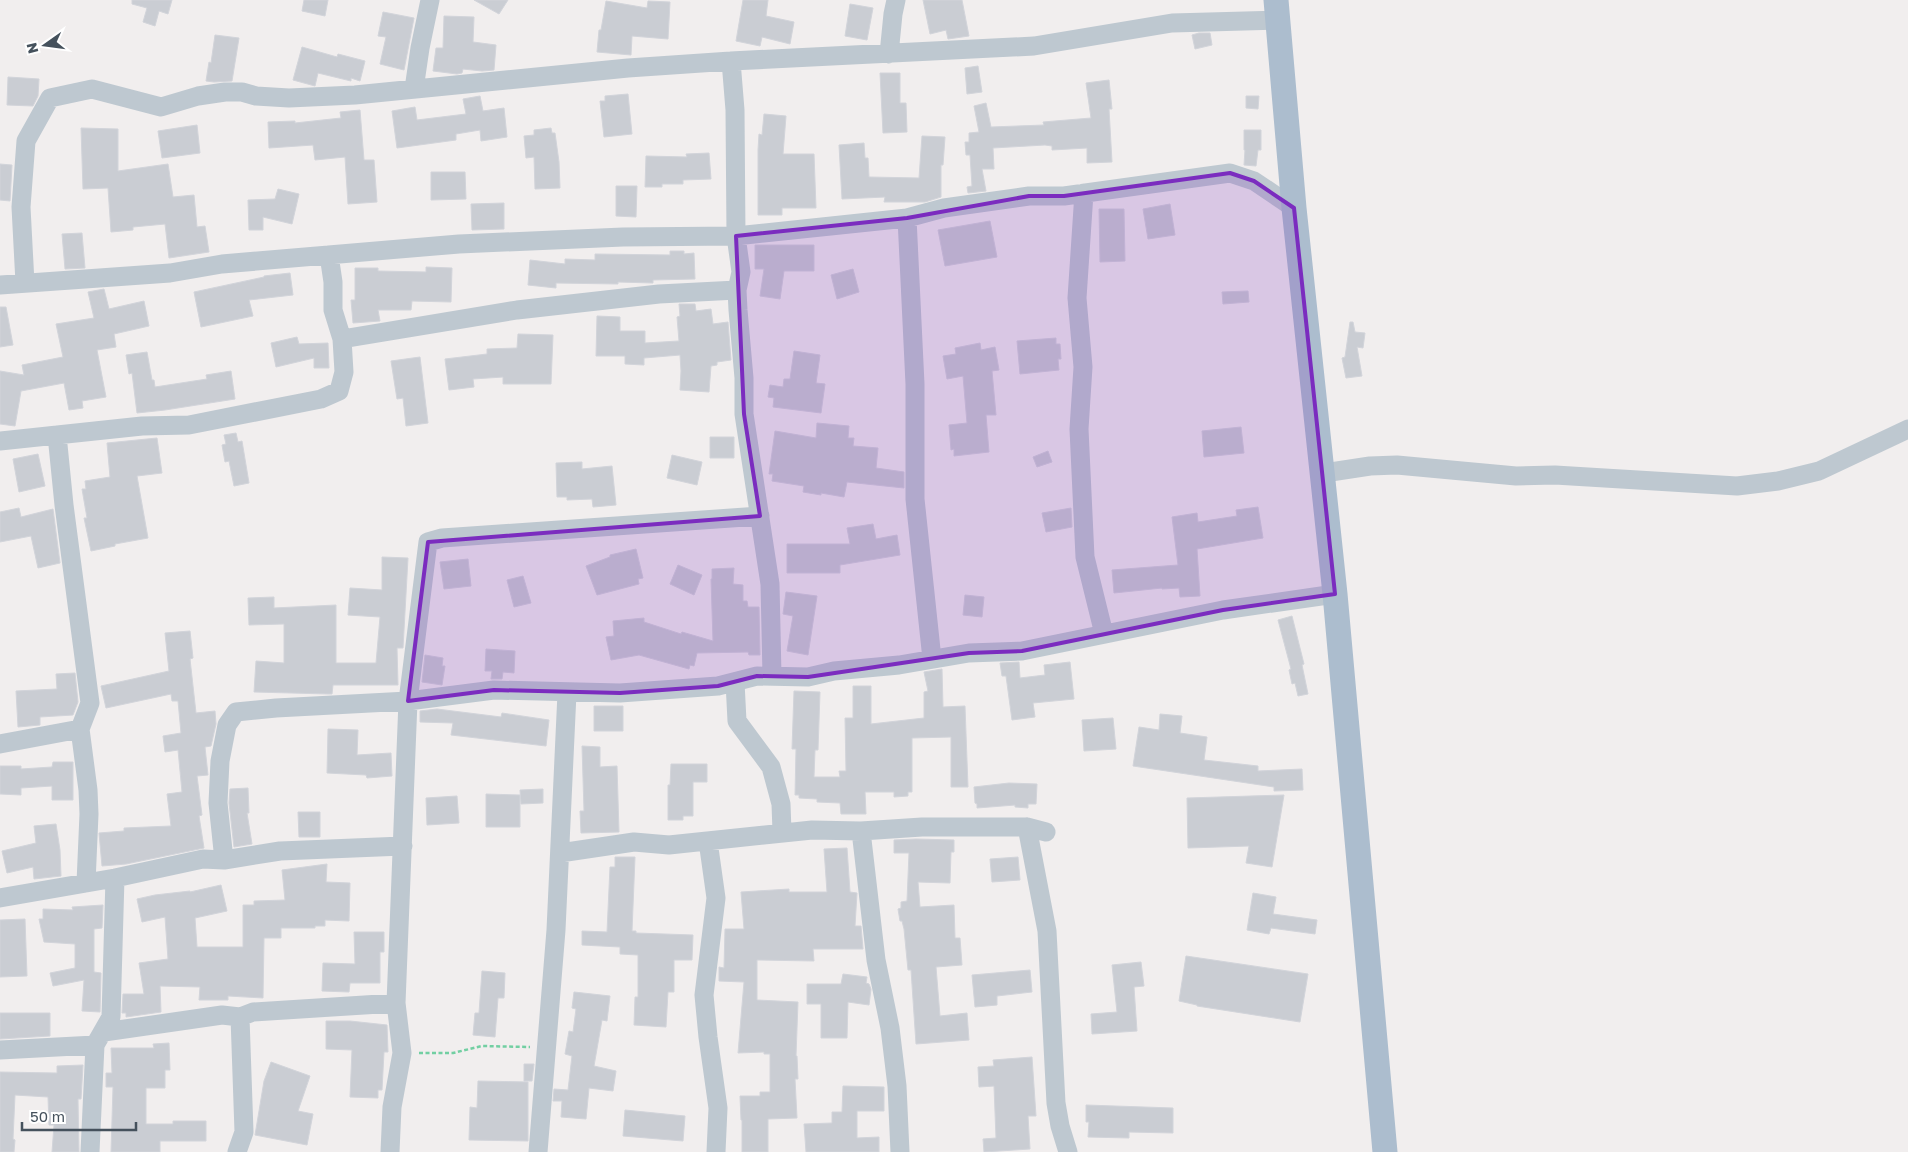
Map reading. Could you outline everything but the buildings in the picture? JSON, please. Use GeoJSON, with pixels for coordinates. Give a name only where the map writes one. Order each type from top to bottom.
{"type":"FeatureCollection","features":[{"type":"Feature","properties":{"kind":"main road"},"geometry":{"type":"LineString","coordinates":[[1277,10],[1294,208],[1324,473],[1385,1152]]}},
{"type":"Feature","properties":{"kind":"street"},"geometry":{"type":"LineString","coordinates":[[414,89],[430,0]]}},
{"type":"Feature","properties":{"kind":"street"},"geometry":{"type":"LineString","coordinates":[[889,54],[896,0]]}},
{"type":"Feature","properties":{"kind":"street"},"geometry":{"type":"LineString","coordinates":[[25,283],[21,207],[26,141],[50,98],[92,89],[161,107],[198,96],[225,92],[242,92],[256,96],[289,98],[355,95],[628,68],[1034,46],[1172,23],[1277,10]]}},
{"type":"Feature","properties":{"kind":"street"},"geometry":{"type":"LineString","coordinates":[[731,61],[735,110],[736,236],[741,272],[738,290],[744,414],[770,584],[772,676]]}},
{"type":"Feature","properties":{"kind":"street"},"geometry":{"type":"LineString","coordinates":[[0,286],[170,273],[222,264],[459,244],[604,238],[736,236],[907,218],[944,208],[992,201],[1029,196],[1064,196],[1230,173],[1254,181],[1294,208]]}},
{"type":"Feature","properties":{"kind":"street"},"geometry":{"type":"LineString","coordinates":[[1084,193],[1077,298],[1083,367],[1079,429],[1085,557],[1104,634]]}},
{"type":"Feature","properties":{"kind":"street"},"geometry":{"type":"LineString","coordinates":[[907,218],[915,384],[915,498],[932,659]]}},
{"type":"Feature","properties":{"kind":"street"},"geometry":{"type":"LineString","coordinates":[[0,441],[142,426],[190,424],[321,399],[339,391],[344,372],[342,339],[333,310],[333,282],[330,255]]}},
{"type":"Feature","properties":{"kind":"street"},"geometry":{"type":"LineString","coordinates":[[342,339],[517,310],[659,294],[738,290]]}},
{"type":"Feature","properties":{"kind":"street"},"geometry":{"type":"LineString","coordinates":[[1324,473],[1370,466],[1397,465],[1516,476],[1555,475],[1737,486],[1778,481],[1819,471],[1908,429]]}},
{"type":"Feature","properties":{"kind":"street"},"geometry":{"type":"LineString","coordinates":[[57,435],[64,505],[90,704],[80,729],[88,798],[86,884]]}},
{"type":"Feature","properties":{"kind":"street"},"geometry":{"type":"LineString","coordinates":[[390,1152],[392,1107],[402,1053],[396,1003],[408,700],[428,542],[451,538],[760,516]]}},
{"type":"Feature","properties":{"kind":"street"},"geometry":{"type":"LineString","coordinates":[[224,860],[218,803],[220,761],[226,725],[236,712],[408,700],[494,690],[620,693],[718,686],[757,676],[808,677],[834,671],[899,665],[969,653],[1022,651],[1223,610],[1335,594]]}},
{"type":"Feature","properties":{"kind":"street"},"geometry":{"type":"LineString","coordinates":[[735,682],[737,721],[771,767],[781,804],[782,832]]}},
{"type":"Feature","properties":{"kind":"street"},"geometry":{"type":"LineString","coordinates":[[538,1152],[545,1047],[556,930],[567,693]]}},
{"type":"Feature","properties":{"kind":"street"},"geometry":{"type":"LineString","coordinates":[[0,744],[80,729]]}},
{"type":"Feature","properties":{"kind":"street"},"geometry":{"type":"LineString","coordinates":[[560,853],[634,842],[669,844],[812,830],[862,831],[922,827],[1027,827],[1046,832]]}},
{"type":"Feature","properties":{"kind":"street"},"geometry":{"type":"LineString","coordinates":[[1027,827],[1047,931],[1056,1103],[1060,1126],[1068,1152]]}},
{"type":"Feature","properties":{"kind":"street"},"geometry":{"type":"LineString","coordinates":[[862,831],[876,960],[890,1028],[897,1086],[900,1152]]}},
{"type":"Feature","properties":{"kind":"street"},"geometry":{"type":"LineString","coordinates":[[708,840],[716,898],[704,995],[718,1108],[716,1152]]}},
{"type":"Feature","properties":{"kind":"street"},"geometry":{"type":"LineString","coordinates":[[0,898],[86,884],[204,859],[224,860],[280,851],[403,846]]}},
{"type":"Feature","properties":{"kind":"street"},"geometry":{"type":"LineString","coordinates":[[90,1152],[100,1039],[111,1017],[115,878]]}},
{"type":"Feature","properties":{"kind":"street"},"geometry":{"type":"LineString","coordinates":[[0,1050],[100,1039],[222,1014],[240,1017],[253,1012],[396,1003]]}},
{"type":"Feature","properties":{"kind":"street"},"geometry":{"type":"LineString","coordinates":[[237,1152],[244,1132],[240,1017]]}},
{"type":"Feature","properties":{"kind":"path"},"geometry":{"type":"LineString","coordinates":[[402,1053],[453,1052],[482,1046],[545,1047]]}},
{"type":"Feature","properties":{"kind":"highlighted area"},"geometry":{"type":"Polygon","coordinates":[[[1230,173],[1254,181],[1294,208],[1335,594],[1223,610],[1022,651],[969,653],[808,677],[757,676],[718,686],[620,693],[494,690],[408,701],[428,542],[760,516],[744,414],[736,236],[907,218],[1029,196],[1064,196],[1230,173]]]}}]}
